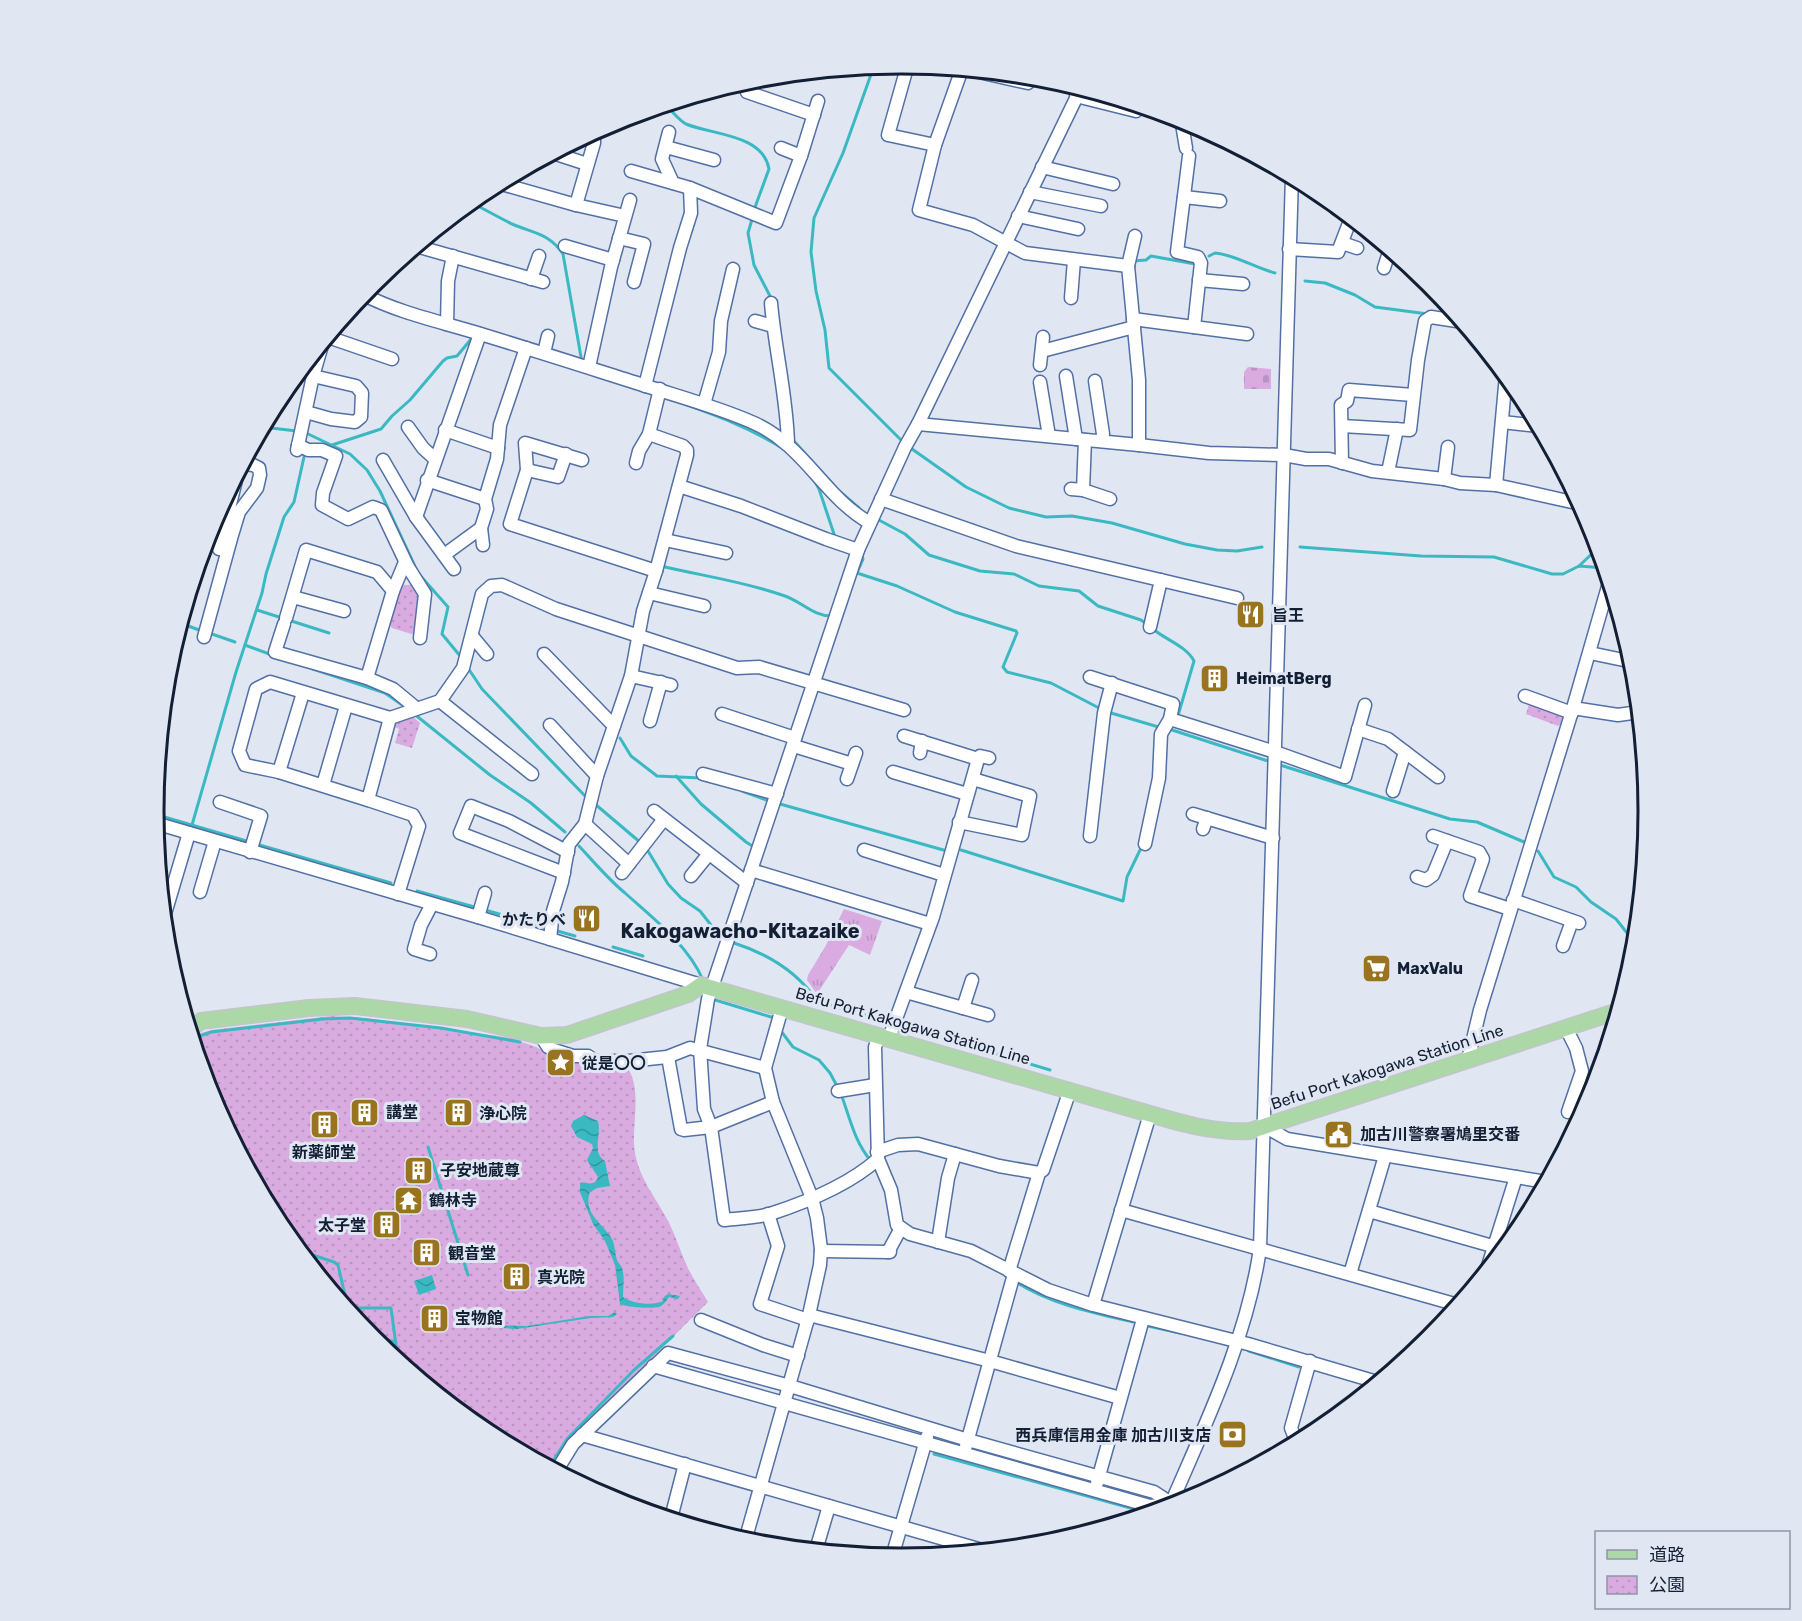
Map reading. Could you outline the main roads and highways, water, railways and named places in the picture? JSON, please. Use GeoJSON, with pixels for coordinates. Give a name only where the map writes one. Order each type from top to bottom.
{"type":"FeatureCollection","features":[{"type":"Feature","properties":{"kind":"main road","name":"Befu Port Kakogawa Station Line"},"geometry":{"type":"LineString","coordinates":[[196,1025],[201,1022],[309,1008],[355,1006],[467,1019],[541,1036],[567,1035],[707,987],[1150,1114],[1206,1129],[1233,1132],[1250,1131],[1609,1014]]}},
{"type":"Feature","properties":{"kind":"water"},"geometry":{"type":"Polygon","coordinates":[[[584,1115],[598,1121],[598,1148],[605,1161],[610,1186],[597,1188],[590,1192],[589,1207],[613,1241],[617,1260],[623,1271],[623,1297],[637,1303],[649,1304],[663,1301],[668,1294],[680,1296],[678,1299],[669,1297],[656,1308],[620,1304],[615,1265],[605,1241],[593,1224],[580,1192],[580,1183],[592,1183],[598,1177],[587,1160],[593,1148],[592,1144],[577,1137],[571,1126],[573,1121],[584,1115]]]}},
{"type":"Feature","properties":{"kind":"water"},"geometry":{"type":"Polygon","coordinates":[[[432,1275],[436,1289],[419,1295],[414,1281],[432,1275]]]}},
{"type":"Feature","properties":{"kind":"water"},"geometry":{"type":"Polygon","coordinates":[[[615,1312],[617,1314],[613,1317],[517,1329],[472,1328],[471,1326],[527,1326],[589,1316],[608,1316],[615,1312]]]}},
{"type":"Feature","properties":{"kind":"waterway"},"geometry":{"type":"LineString","coordinates":[[871,75],[843,153],[814,218],[811,252],[816,291],[825,330],[829,368],[902,441]]}},
{"type":"Feature","properties":{"kind":"waterway"},"geometry":{"type":"LineString","coordinates":[[671,111],[686,124],[747,142],[765,157],[769,169],[754,210]]}},
{"type":"Feature","properties":{"kind":"waterway"},"geometry":{"type":"LineString","coordinates":[[479,207],[546,238],[563,254],[581,357]]}},
{"type":"Feature","properties":{"kind":"waterway"},"geometry":{"type":"LineString","coordinates":[[753,216],[748,233],[754,265],[772,300]]}},
{"type":"Feature","properties":{"kind":"waterway"},"geometry":{"type":"LineString","coordinates":[[1209,256],[1215,253],[1223,254],[1275,273]]}},
{"type":"Feature","properties":{"kind":"waterway"},"geometry":{"type":"LineString","coordinates":[[1133,261],[1146,260],[1151,256],[1195,264]]}},
{"type":"Feature","properties":{"kind":"waterway"},"geometry":{"type":"LineString","coordinates":[[1305,281],[1325,283],[1355,295],[1375,307],[1428,314]]}},
{"type":"Feature","properties":{"kind":"waterway"},"geometry":{"type":"LineString","coordinates":[[332,445],[381,429],[410,400],[443,361],[457,356],[472,338]]}},
{"type":"Feature","properties":{"kind":"waterway"},"geometry":{"type":"LineString","coordinates":[[676,401],[743,427],[782,448]]}},
{"type":"Feature","properties":{"kind":"waterway"},"geometry":{"type":"LineString","coordinates":[[271,428],[297,431]]}},
{"type":"Feature","properties":{"kind":"waterway"},"geometry":{"type":"LineString","coordinates":[[304,432],[350,454],[367,470],[380,491],[418,573],[448,607],[442,634],[461,657]]}},
{"type":"Feature","properties":{"kind":"waterway"},"geometry":{"type":"LineString","coordinates":[[793,440],[838,490],[859,508]]}},
{"type":"Feature","properties":{"kind":"waterway"},"geometry":{"type":"LineString","coordinates":[[912,449],[966,487],[1009,508],[1046,517],[1072,516],[1112,523],[1185,544],[1217,550],[1237,551],[1262,547]]}},
{"type":"Feature","properties":{"kind":"waterway"},"geometry":{"type":"LineString","coordinates":[[192,825],[266,574],[284,517],[294,502],[304,457]]}},
{"type":"Feature","properties":{"kind":"waterway"},"geometry":{"type":"LineString","coordinates":[[814,480],[835,537]]}},
{"type":"Feature","properties":{"kind":"waterway"},"geometry":{"type":"LineString","coordinates":[[877,519],[905,534],[929,555],[980,571],[1014,574],[1039,586],[1079,591],[1098,606],[1141,620],[1148,625]]}},
{"type":"Feature","properties":{"kind":"waterway"},"geometry":{"type":"LineString","coordinates":[[1300,547],[1421,556],[1494,557],[1552,574],[1563,574],[1579,566],[1597,567]]}},
{"type":"Feature","properties":{"kind":"waterway"},"geometry":{"type":"LineString","coordinates":[[1579,566],[1592,554]]}},
{"type":"Feature","properties":{"kind":"waterway"},"geometry":{"type":"LineString","coordinates":[[862,555],[863,559],[857,573],[897,586],[955,612],[1016,631],[1003,667],[1007,672],[1051,683],[1099,708]]}},
{"type":"Feature","properties":{"kind":"waterway"},"geometry":{"type":"LineString","coordinates":[[665,567],[768,590],[819,614],[832,616]]}},
{"type":"Feature","properties":{"kind":"waterway"},"geometry":{"type":"LineString","coordinates":[[257,610],[329,633]]}},
{"type":"Feature","properties":{"kind":"waterway"},"geometry":{"type":"LineString","coordinates":[[188,626],[202,631]]}},
{"type":"Feature","properties":{"kind":"waterway"},"geometry":{"type":"LineString","coordinates":[[1153,629],[1181,647],[1194,661],[1177,719]]}},
{"type":"Feature","properties":{"kind":"waterway"},"geometry":{"type":"LineString","coordinates":[[209,633],[235,642]]}},
{"type":"Feature","properties":{"kind":"waterway"},"geometry":{"type":"LineString","coordinates":[[245,645],[272,655]]}},
{"type":"Feature","properties":{"kind":"waterway"},"geometry":{"type":"LineString","coordinates":[[468,668],[482,689],[586,797]]}},
{"type":"Feature","properties":{"kind":"waterway"},"geometry":{"type":"LineString","coordinates":[[313,669],[385,693],[408,709]]}},
{"type":"Feature","properties":{"kind":"waterway"},"geometry":{"type":"LineString","coordinates":[[413,713],[490,775],[531,803],[565,832]]}},
{"type":"Feature","properties":{"kind":"waterway"},"geometry":{"type":"LineString","coordinates":[[1111,713],[1162,728]]}},
{"type":"Feature","properties":{"kind":"waterway"},"geometry":{"type":"LineString","coordinates":[[1169,729],[1271,762]]}},
{"type":"Feature","properties":{"kind":"waterway"},"geometry":{"type":"LineString","coordinates":[[620,738],[631,756],[657,776],[701,778]]}},
{"type":"Feature","properties":{"kind":"waterway"},"geometry":{"type":"LineString","coordinates":[[1277,764],[1450,819],[1477,822],[1524,842]]}},
{"type":"Feature","properties":{"kind":"waterway"},"geometry":{"type":"LineString","coordinates":[[676,776],[701,804],[754,847]]}},
{"type":"Feature","properties":{"kind":"waterway"},"geometry":{"type":"LineString","coordinates":[[742,791],[769,801]]}},
{"type":"Feature","properties":{"kind":"waterway"},"geometry":{"type":"LineString","coordinates":[[595,804],[641,843]]}},
{"type":"Feature","properties":{"kind":"waterway"},"geometry":{"type":"LineString","coordinates":[[780,804],[947,851],[948,849]]}},
{"type":"Feature","properties":{"kind":"waterway"},"geometry":{"type":"LineString","coordinates":[[164,817],[250,842]]}},
{"type":"Feature","properties":{"kind":"waterway"},"geometry":{"type":"LineString","coordinates":[[256,844],[391,883]]}},
{"type":"Feature","properties":{"kind":"waterway"},"geometry":{"type":"LineString","coordinates":[[579,846],[613,882],[679,944],[703,980]]}},
{"type":"Feature","properties":{"kind":"waterway"},"geometry":{"type":"LineString","coordinates":[[961,850],[1123,901],[1127,877],[1142,846]]}},
{"type":"Feature","properties":{"kind":"waterway"},"geometry":{"type":"LineString","coordinates":[[648,851],[668,884],[681,898],[700,911],[722,939]]}},
{"type":"Feature","properties":{"kind":"waterway"},"geometry":{"type":"LineString","coordinates":[[1538,851],[1554,877],[1576,887],[1591,902],[1616,919],[1627,934]]}},
{"type":"Feature","properties":{"kind":"waterway"},"geometry":{"type":"LineString","coordinates":[[417,891],[478,908]]}},
{"type":"Feature","properties":{"kind":"waterway"},"geometry":{"type":"LineString","coordinates":[[485,910],[548,928]]}},
{"type":"Feature","properties":{"kind":"waterway"},"geometry":{"type":"LineString","coordinates":[[554,930],[575,936]]}},
{"type":"Feature","properties":{"kind":"waterway"},"geometry":{"type":"LineString","coordinates":[[734,943],[758,952],[781,965],[791,972],[817,1001],[888,1022]]}},
{"type":"Feature","properties":{"kind":"waterway"},"geometry":{"type":"LineString","coordinates":[[613,947],[643,956]]}},
{"type":"Feature","properties":{"kind":"waterway"},"geometry":{"type":"LineString","coordinates":[[712,999],[771,1017]]}},
{"type":"Feature","properties":{"kind":"waterway"},"geometry":{"type":"LineString","coordinates":[[200,1036],[211,1032],[350,1018],[441,1028],[520,1042]]}},
{"type":"Feature","properties":{"kind":"waterway"},"geometry":{"type":"LineString","coordinates":[[897,1024],[1050,1070]]}},
{"type":"Feature","properties":{"kind":"waterway"},"geometry":{"type":"LineString","coordinates":[[781,1031],[793,1047],[819,1060],[830,1073],[838,1088]]}},
{"type":"Feature","properties":{"kind":"waterway"},"geometry":{"type":"LineString","coordinates":[[841,1094],[856,1137],[871,1161]]}},
{"type":"Feature","properties":{"kind":"waterway"},"geometry":{"type":"LineString","coordinates":[[428,1147],[468,1275]]}},
{"type":"Feature","properties":{"kind":"waterway"},"geometry":{"type":"LineString","coordinates":[[313,1255],[338,1265],[345,1293]]}},
{"type":"Feature","properties":{"kind":"waterway"},"geometry":{"type":"LineString","coordinates":[[1016,1282],[1058,1302],[1133,1322]]}},
{"type":"Feature","properties":{"kind":"waterway"},"geometry":{"type":"LineString","coordinates":[[358,1308],[391,1308],[396,1347]]}},
{"type":"Feature","properties":{"kind":"waterway"},"geometry":{"type":"LineString","coordinates":[[1148,1326],[1180,1333]]}},
{"type":"Feature","properties":{"kind":"waterway"},"geometry":{"type":"LineString","coordinates":[[554,1460],[567,1439],[634,1370],[673,1336]]}},
{"type":"Feature","properties":{"kind":"waterway"},"geometry":{"type":"LineString","coordinates":[[390,1341],[396,1342]]}},
{"type":"Feature","properties":{"kind":"waterway"},"geometry":{"type":"LineString","coordinates":[[1249,1351],[1299,1367]]}},
{"type":"Feature","properties":{"kind":"waterway"},"geometry":{"type":"LineString","coordinates":[[934,1454],[1134,1509]]}},
{"type":"Feature","properties":{"kind":"place","name":"旨王"},"geometry":{"type":"Point","coordinates":[1251,615]}},
{"type":"Feature","properties":{"kind":"place","name":"HeimatBerg"},"geometry":{"type":"Point","coordinates":[1215,678]}},
{"type":"Feature","properties":{"kind":"place","name":"かたりべ"},"geometry":{"type":"Point","coordinates":[587,919]}},
{"type":"Feature","properties":{"kind":"place","name":"MaxValu"},"geometry":{"type":"Point","coordinates":[1376,968]}},
{"type":"Feature","properties":{"kind":"place","name":"従是〇〇"},"geometry":{"type":"Point","coordinates":[561,1063]}},
{"type":"Feature","properties":{"kind":"place","name":"講堂"},"geometry":{"type":"Point","coordinates":[365,1112]}},
{"type":"Feature","properties":{"kind":"place","name":"浄心院"},"geometry":{"type":"Point","coordinates":[458,1113]}},
{"type":"Feature","properties":{"kind":"place","name":"新薬師堂"},"geometry":{"type":"Point","coordinates":[324,1124]}},
{"type":"Feature","properties":{"kind":"place","name":"加古川警察署鳩里交番"},"geometry":{"type":"Point","coordinates":[1339,1134]}},
{"type":"Feature","properties":{"kind":"place","name":"子安地蔵尊"},"geometry":{"type":"Point","coordinates":[419,1170]}},
{"type":"Feature","properties":{"kind":"place","name":"鶴林寺"},"geometry":{"type":"Point","coordinates":[408,1200]}},
{"type":"Feature","properties":{"kind":"place","name":"太子堂"},"geometry":{"type":"Point","coordinates":[387,1225]}},
{"type":"Feature","properties":{"kind":"place","name":"観音堂"},"geometry":{"type":"Point","coordinates":[427,1253]}},
{"type":"Feature","properties":{"kind":"place","name":"真光院"},"geometry":{"type":"Point","coordinates":[516,1277]}},
{"type":"Feature","properties":{"kind":"place","name":"宝物館"},"geometry":{"type":"Point","coordinates":[434,1318]}},
{"type":"Feature","properties":{"kind":"place","name":"西兵庫信用金庫 加古川支店"},"geometry":{"type":"Point","coordinates":[1232,1435]}},
{"type":"Feature","properties":{"kind":"district","name":"Kakogawacho-Kitazaike"},"geometry":{"type":"Point","coordinates":[740,931]}}]}
